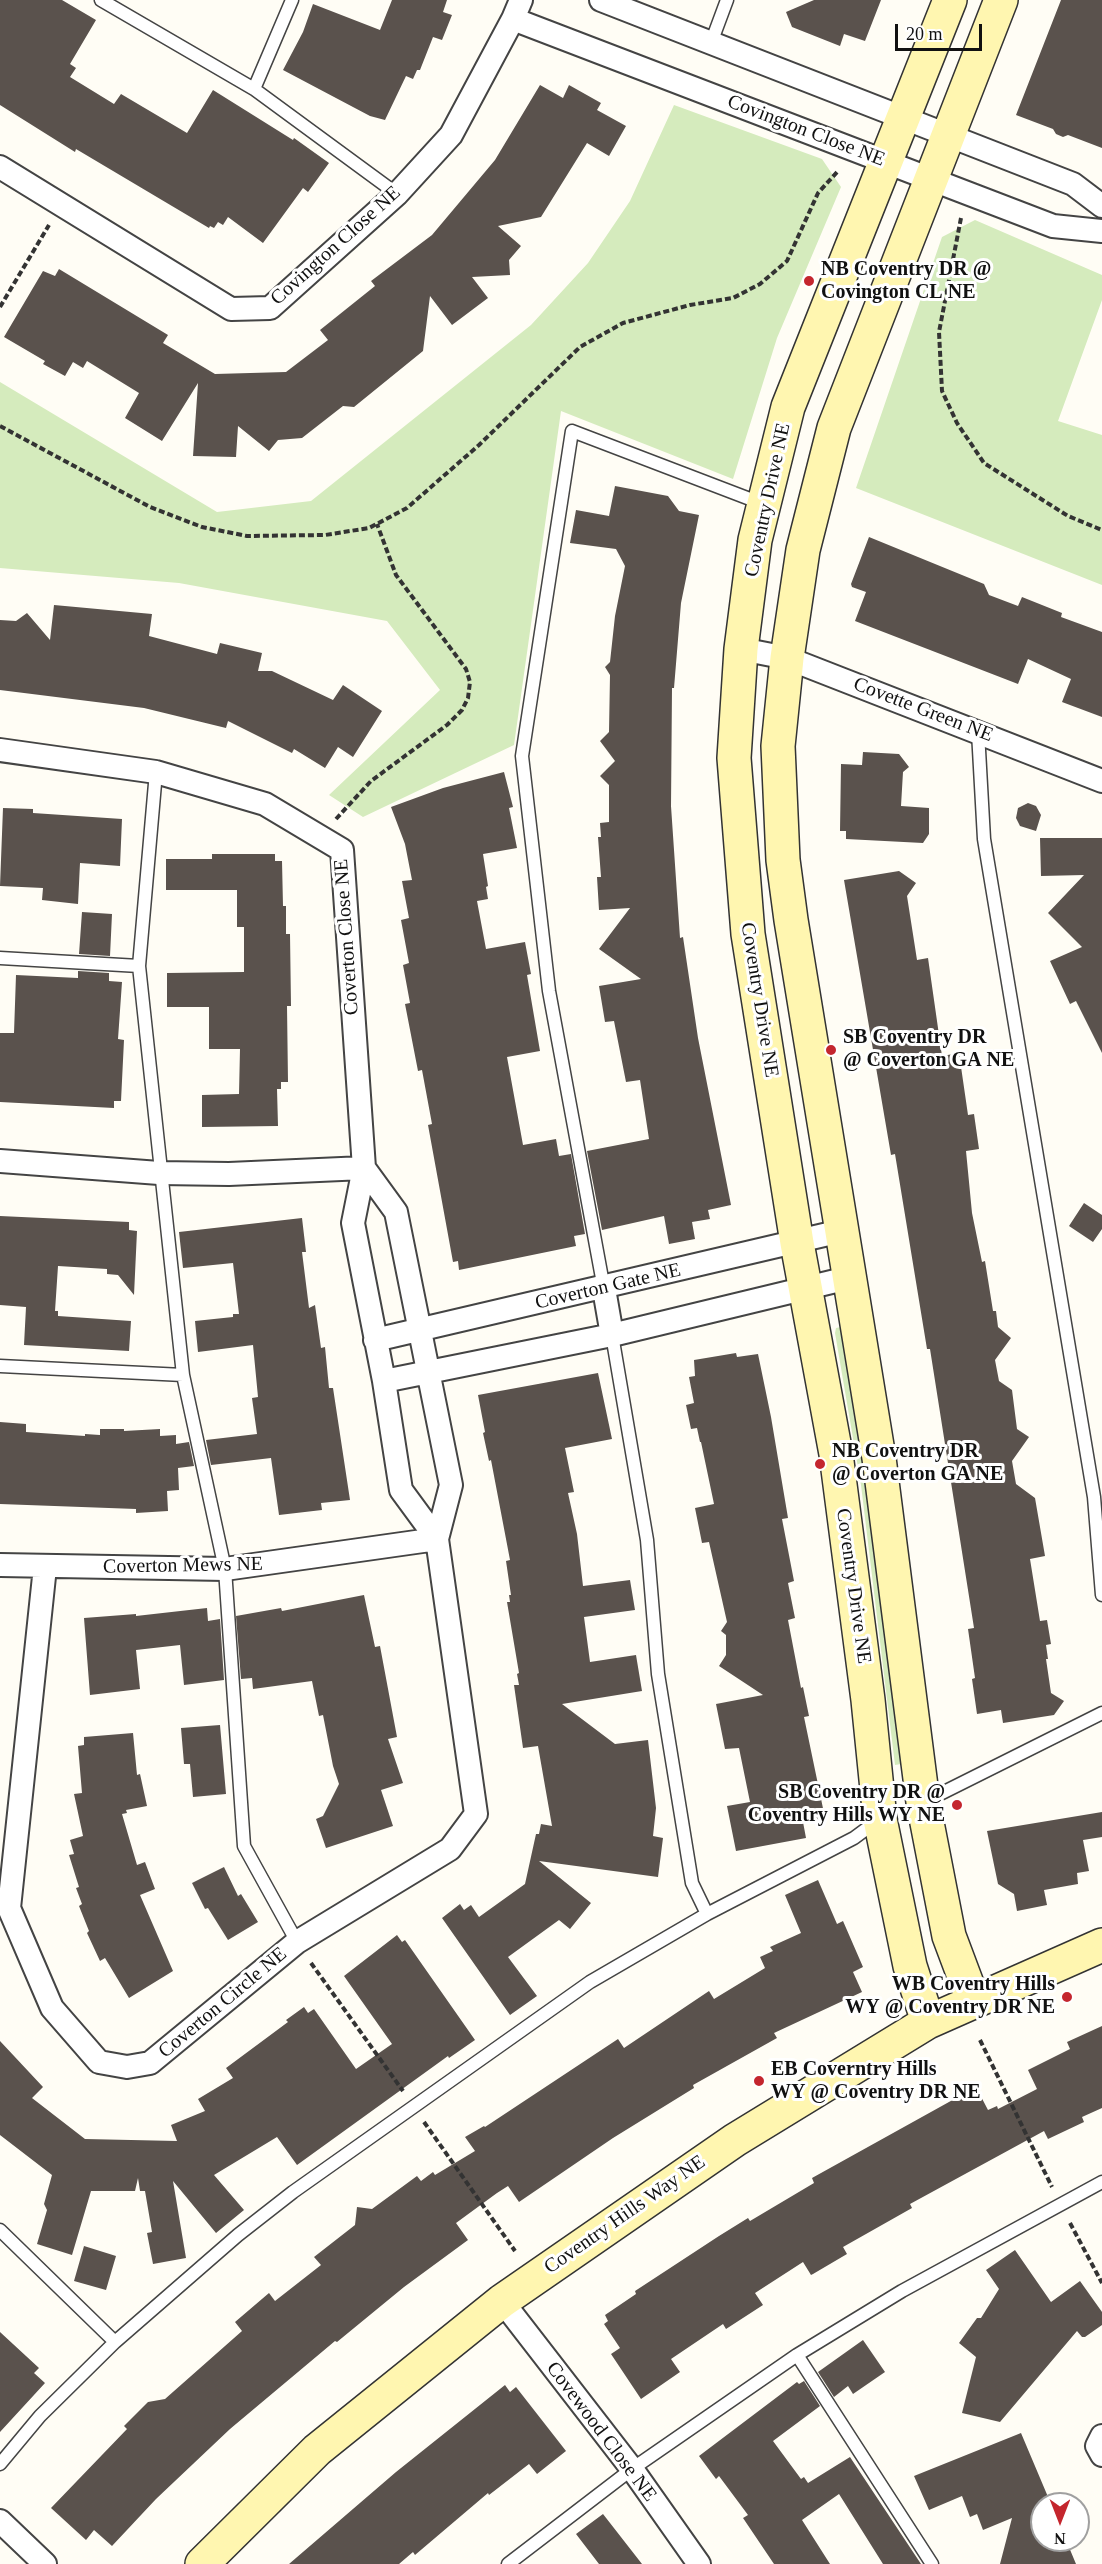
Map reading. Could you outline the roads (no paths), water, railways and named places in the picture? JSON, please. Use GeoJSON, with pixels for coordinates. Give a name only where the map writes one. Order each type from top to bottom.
{"type":"FeatureCollection","features":[{"type":"Feature","properties":{"kind":"street"},"geometry":{"type":"LineString","coordinates":[[601,0],[1073,184],[1102,206]]}},
{"type":"Feature","properties":{"kind":"street","name":"Coventry Drive NE"},"geometry":{"type":"LineString","coordinates":[[928,2022],[910,1966],[880,1819],[868,1700],[836,1454],[797,1243],[748,934],[734,758],[741,649],[754,540],[788,407],[950,0]]}},
{"type":"Feature","properties":{"kind":"street","name":"Coventry Drive NE"},"geometry":{"type":"LineString","coordinates":[[973,2000],[949,1936],[923,1802],[879,1458],[840,1231],[783,860],[778,746],[787,658],[803,550],[834,428],[1001,0]]}},
{"type":"Feature","properties":{"kind":"street","name":"Covington Close NE"},"geometry":{"type":"LineString","coordinates":[[0,167],[231,309],[270,308],[397,194],[451,135],[517,10],[931,180],[1053,226],[1102,231]]}},
{"type":"Feature","properties":{"kind":"street"},"geometry":{"type":"LineString","coordinates":[[763,504],[811,520]]}},
{"type":"Feature","properties":{"kind":"street","name":"Covette Green NE"},"geometry":{"type":"LineString","coordinates":[[741,649],[787,658],[1102,782]]}},
{"type":"Feature","properties":{"kind":"street","name":"Coverton Close NE"},"geometry":{"type":"LineString","coordinates":[[0,750],[156,772],[265,804],[342,850],[364,1168],[353,1223],[375,1340]]}},
{"type":"Feature","properties":{"kind":"street"},"geometry":{"type":"LineString","coordinates":[[0,1161],[159,1173],[229,1174],[364,1168],[396,1212],[420,1329]]}},
{"type":"Feature","properties":{"kind":"street","name":"Coverton Gate NE"},"geometry":{"type":"LineString","coordinates":[[375,1340],[797,1243],[840,1231]]}},
{"type":"Feature","properties":{"kind":"street"},"geometry":{"type":"LineString","coordinates":[[384,1381],[612,1335],[848,1278]]}},
{"type":"Feature","properties":{"kind":"street"},"geometry":{"type":"LineString","coordinates":[[604,1288],[612,1335]]}},
{"type":"Feature","properties":{"kind":"street","name":"Coverton Circle NE"},"geometry":{"type":"LineString","coordinates":[[45,1567],[9,1908],[52,2008],[99,2062],[127,2067],[150,2064],[297,1942],[450,1849],[476,1814],[436,1539],[451,1485],[420,1329]]}},
{"type":"Feature","properties":{"kind":"street","name":"Coverton Circle NE"},"geometry":{"type":"LineString","coordinates":[[375,1340],[384,1381],[401,1490],[436,1539]]}},
{"type":"Feature","properties":{"kind":"street","name":"Coverton Mews NE"},"geometry":{"type":"LineString","coordinates":[[0,1565],[225,1569],[436,1539]]}},
{"type":"Feature","properties":{"kind":"street"},"geometry":{"type":"LineString","coordinates":[[880,1819],[923,1802]]}},
{"type":"Feature","properties":{"kind":"street","name":"Coventry Hills Way NE"},"geometry":{"type":"LineString","coordinates":[[202,2564],[317,2450],[502,2301],[735,2140],[928,2022],[973,2000],[1102,1945]]}},
{"type":"Feature","properties":{"kind":"street","name":"Covewood Close NE"},"geometry":{"type":"LineString","coordinates":[[502,2301],[632,2469],[699,2564]]}},
{"type":"Feature","properties":{"kind":"street"},"geometry":{"type":"LineString","coordinates":[[1102,2436],[1097,2446],[1102,2455]]}},
{"type":"Feature","properties":{"kind":"street"},"geometry":{"type":"LineString","coordinates":[[0,2522],[45,2564]]}},
{"type":"Feature","properties":{"kind":"lane"},"geometry":{"type":"LineString","coordinates":[[101,0],[255,89],[397,194]]}},
{"type":"Feature","properties":{"kind":"lane"},"geometry":{"type":"LineString","coordinates":[[255,89],[291,0]]}},
{"type":"Feature","properties":{"kind":"lane"},"geometry":{"type":"LineString","coordinates":[[711,43],[727,0]]}},
{"type":"Feature","properties":{"kind":"lane"},"geometry":{"type":"LineString","coordinates":[[604,1288],[549,991],[522,756],[572,431],[763,504]]}},
{"type":"Feature","properties":{"kind":"lane"},"geometry":{"type":"LineString","coordinates":[[978,732],[984,839],[1094,1497],[1102,1595]]}},
{"type":"Feature","properties":{"kind":"lane"},"geometry":{"type":"LineString","coordinates":[[156,772],[139,966],[159,1173],[183,1375],[225,1569],[244,1846],[297,1942]]}},
{"type":"Feature","properties":{"kind":"lane"},"geometry":{"type":"LineString","coordinates":[[0,958],[139,966]]}},
{"type":"Feature","properties":{"kind":"lane"},"geometry":{"type":"LineString","coordinates":[[612,1335],[647,1540],[658,1674],[692,1883],[707,1914]]}},
{"type":"Feature","properties":{"kind":"lane"},"geometry":{"type":"LineString","coordinates":[[0,1366],[183,1375]]}},
{"type":"Feature","properties":{"kind":"lane"},"geometry":{"type":"LineString","coordinates":[[923,1802],[1102,1713]]}},
{"type":"Feature","properties":{"kind":"lane"},"geometry":{"type":"LineString","coordinates":[[0,2464],[40,2416],[115,2342],[238,2235],[293,2192],[468,2066],[591,1982],[707,1914],[854,1839],[880,1819]]}},
{"type":"Feature","properties":{"kind":"lane"},"geometry":{"type":"LineString","coordinates":[[508,2564],[632,2469],[797,2355],[902,2291],[1102,2182]]}},
{"type":"Feature","properties":{"kind":"lane"},"geometry":{"type":"LineString","coordinates":[[0,2230],[115,2342]]}},
{"type":"Feature","properties":{"kind":"lane"},"geometry":{"type":"LineString","coordinates":[[797,2355],[932,2564]]}},
{"type":"Feature","properties":{"kind":"place","name":"NB Coventry DR @ Covington CL NE"},"geometry":{"type":"Point","coordinates":[809,281]}},
{"type":"Feature","properties":{"kind":"place","name":"SB Coventry DR @ Coverton GA NE"},"geometry":{"type":"Point","coordinates":[831,1050]}},
{"type":"Feature","properties":{"kind":"place","name":"NB Coventry DR @ Coverton GA NE"},"geometry":{"type":"Point","coordinates":[820,1464]}},
{"type":"Feature","properties":{"kind":"place","name":"SB Coventry DR @ Coventry Hills WY NE"},"geometry":{"type":"Point","coordinates":[957,1805]}},
{"type":"Feature","properties":{"kind":"place","name":"WB Coventry Hills WY @ Coventry DR NE"},"geometry":{"type":"Point","coordinates":[1067,1997]}},
{"type":"Feature","properties":{"kind":"place","name":"EB Coverntry Hills WY @ Coventry DR NE"},"geometry":{"type":"Point","coordinates":[759,2081]}}]}
